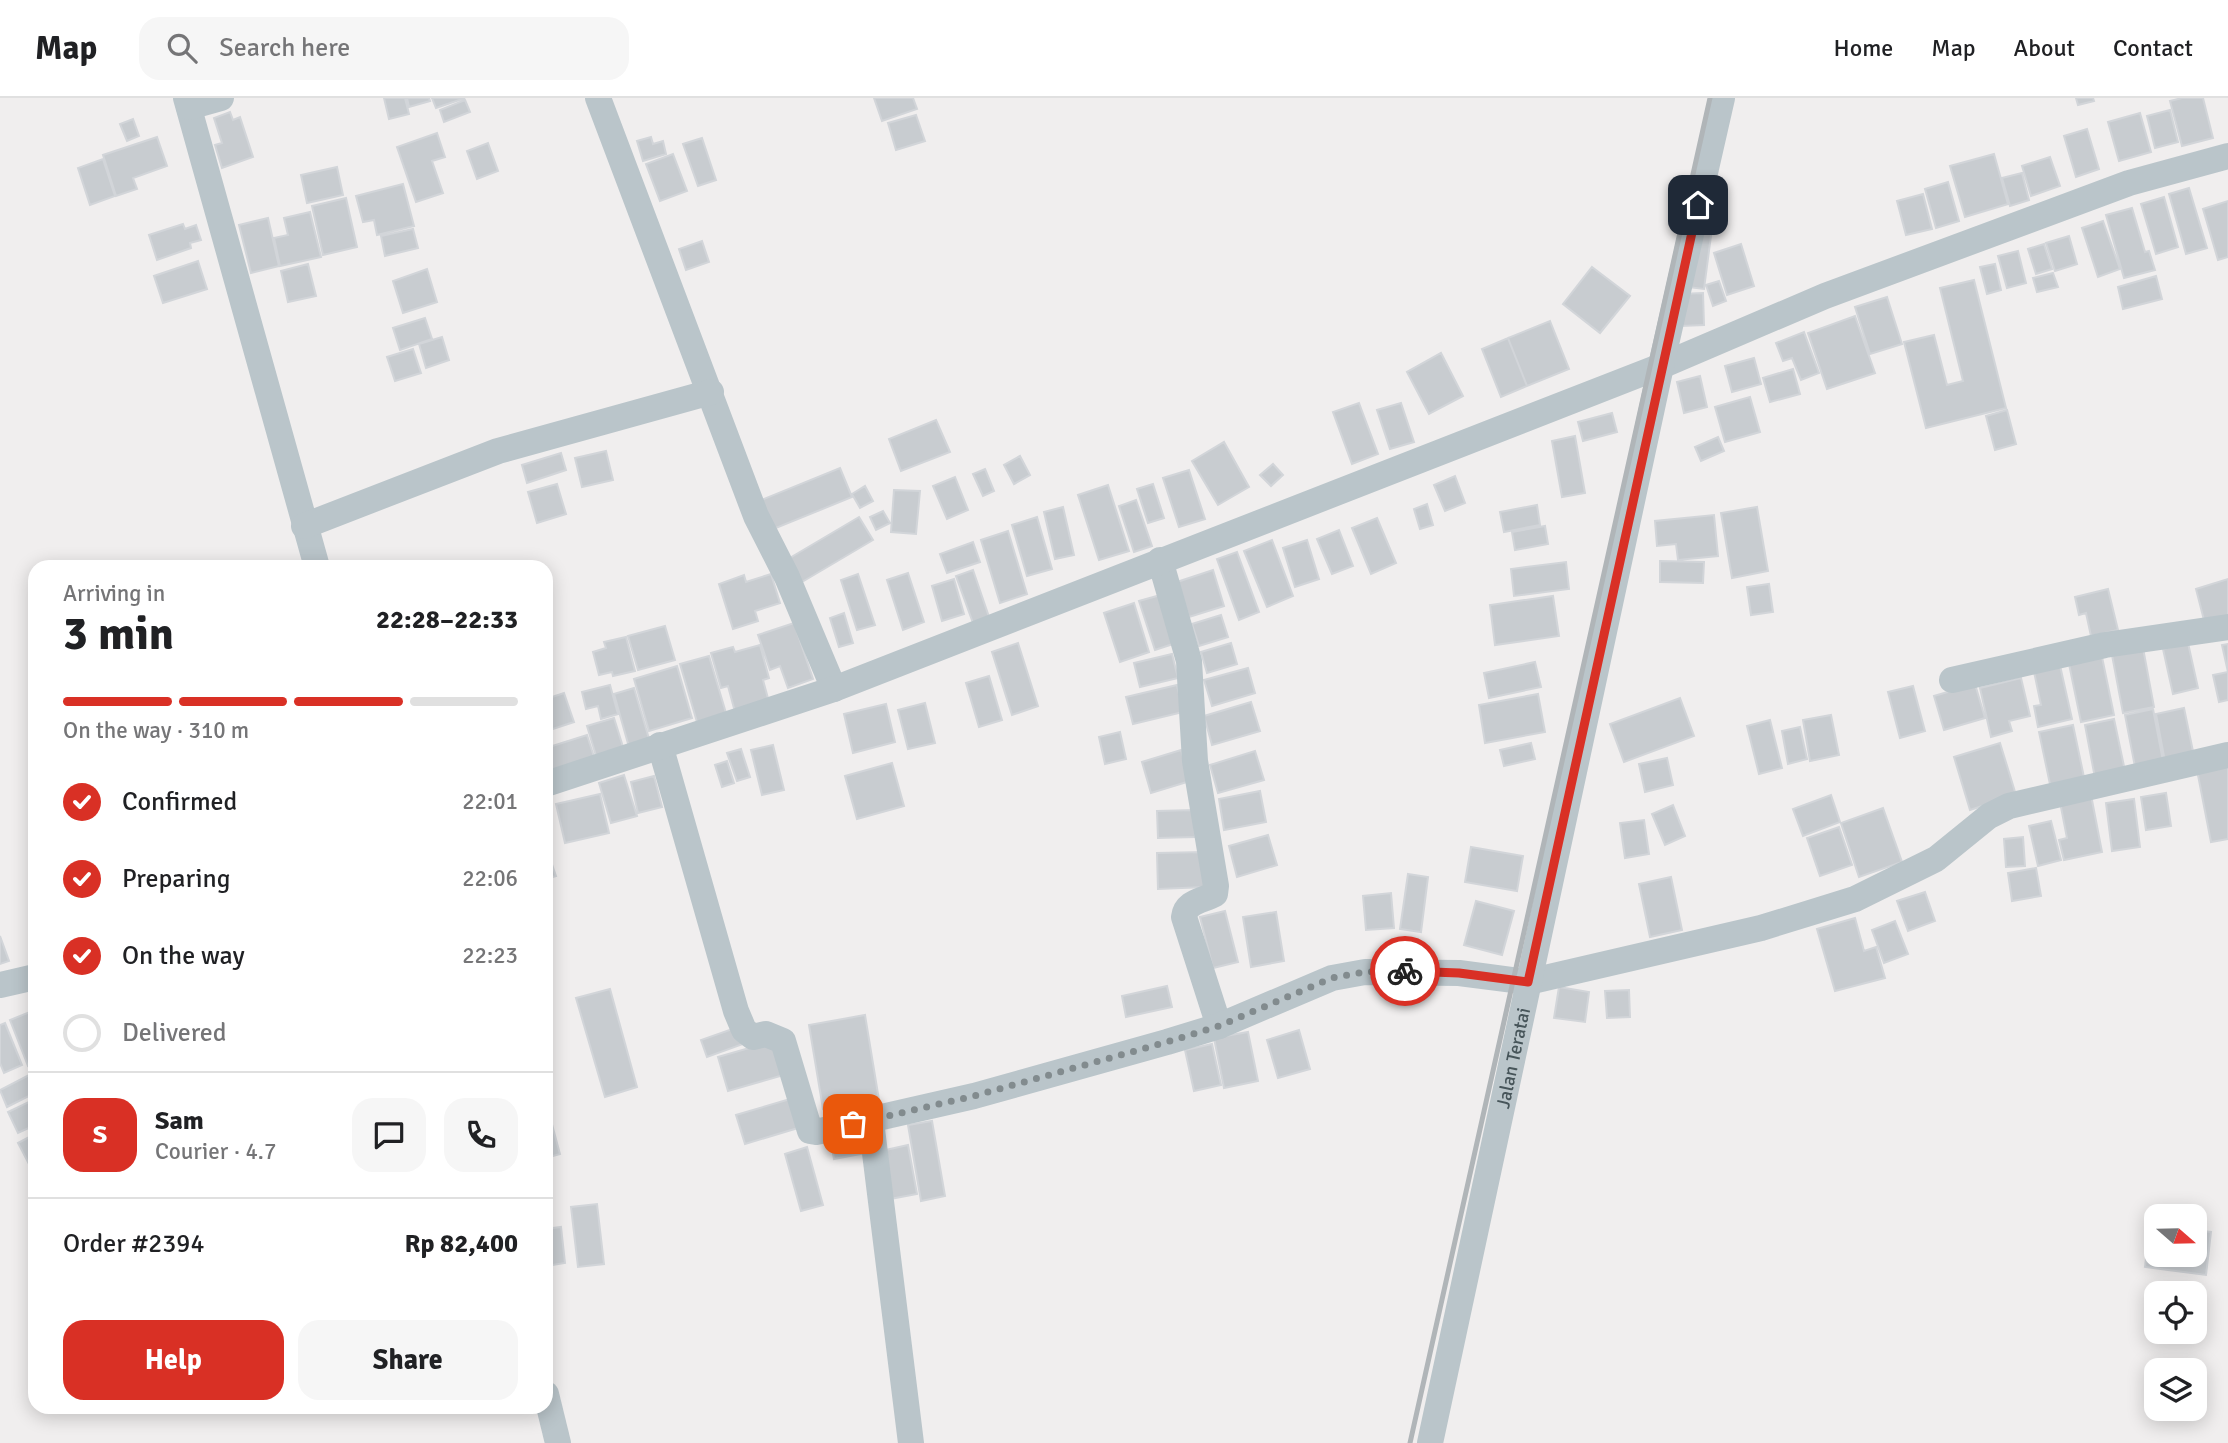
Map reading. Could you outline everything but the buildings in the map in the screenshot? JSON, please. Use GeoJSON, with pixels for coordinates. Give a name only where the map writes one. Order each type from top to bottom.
{"type":"FeatureCollection","features":[{"type":"Feature","properties":{"kind":"street"},"geometry":{"type":"LineString","coordinates":[[220,98],[188,102],[315,560]]}},
{"type":"Feature","properties":{"kind":"street"},"geometry":{"type":"LineString","coordinates":[[598,98],[756,516],[787,577],[834,689]]}},
{"type":"Feature","properties":{"kind":"street","name":"Jalan Teratai"},"geometry":{"type":"LineString","coordinates":[[1430,1443],[1661,366],[1722,98]]}},
{"type":"Feature","properties":{"kind":"street"},"geometry":{"type":"LineString","coordinates":[[553,782],[834,689],[1661,366],[1825,296],[2116,188],[2228,156]]}},
{"type":"Feature","properties":{"kind":"street"},"geometry":{"type":"LineString","coordinates":[[304,526],[498,451],[711,392]]}},
{"type":"Feature","properties":{"kind":"street"},"geometry":{"type":"LineString","coordinates":[[1160,560],[1189,661],[1195,761],[1216,886],[1215,894],[1191,904],[1185,909],[1184,917],[1219,1026]]}},
{"type":"Feature","properties":{"kind":"street"},"geometry":{"type":"LineString","coordinates":[[1952,680],[2105,645],[2228,627]]}},
{"type":"Feature","properties":{"kind":"street"},"geometry":{"type":"LineString","coordinates":[[660,745],[722,971],[744,1030],[753,1037],[766,1034],[783,1041],[810,1131],[871,1121],[1053,1075],[1219,1026],[1318,982],[1365,972],[1459,973],[1528,982],[1761,928],[1855,899],[1936,859],[1989,816],[2009,806],[2228,755]]}},
{"type":"Feature","properties":{"kind":"street"},"geometry":{"type":"LineString","coordinates":[[0,985],[28,979]]}},
{"type":"Feature","properties":{"kind":"street"},"geometry":{"type":"LineString","coordinates":[[871,1121],[911,1443]]}},
{"type":"Feature","properties":{"kind":"street"},"geometry":{"type":"LineString","coordinates":[[551,1414],[558,1443]]}},
{"type":"Feature","properties":{"kind":"railway"},"geometry":{"type":"LineString","coordinates":[[1410,1443],[1710,98]]}},
{"type":"Feature","properties":{"kind":"way so far"},"geometry":{"type":"LineString","coordinates":[[853,1124],[974,1096],[1167,1042],[1219,1026],[1332,978],[1365,972],[1405,971]]}},
{"type":"Feature","properties":{"kind":"route"},"geometry":{"type":"LineString","coordinates":[[1405,971],[1459,973],[1528,982],[1698,205]]}}]}
